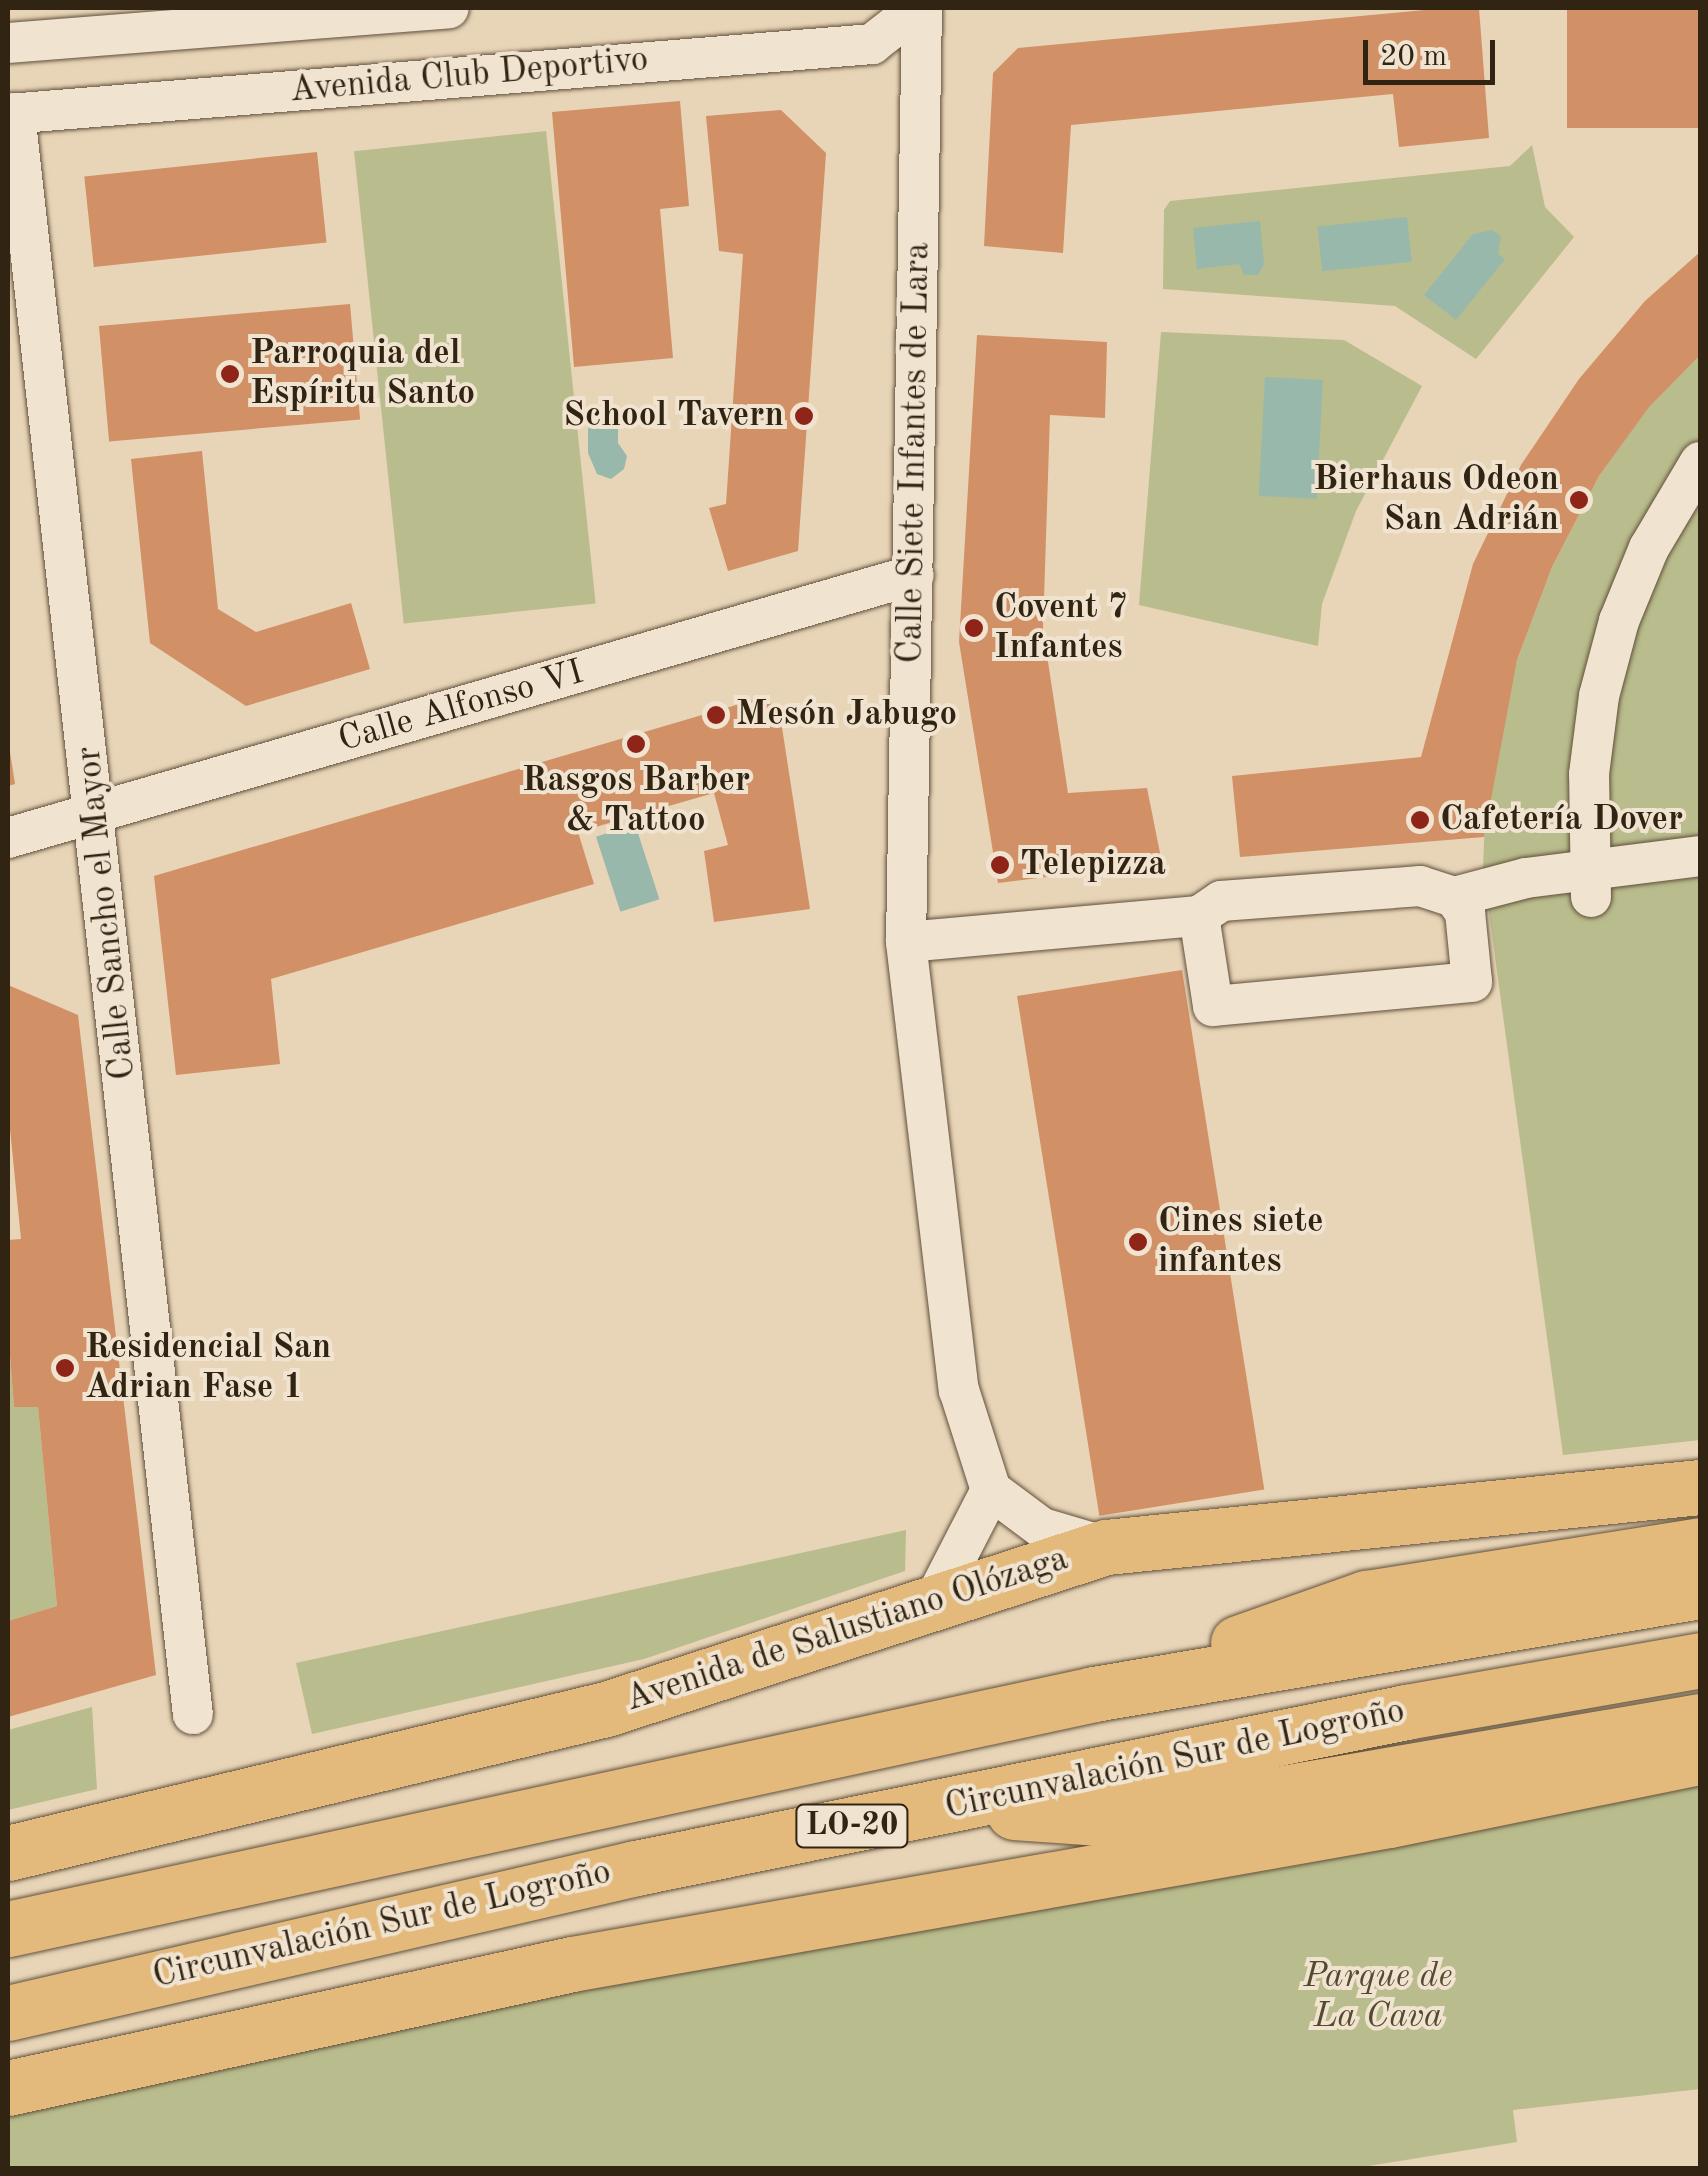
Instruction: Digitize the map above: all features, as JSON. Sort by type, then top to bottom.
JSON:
[{"type":"main road","name":"Avenida de Salustiano Olózaga","points":[[8,1853],[606,1709],[776,1657],[936,1597],[1106,1546],[1700,1487]]},
{"type":"main road","points":[[1094,1694],[1366,1598],[1700,1545]]},
{"type":"main road","name":"Circunvalación Sur de Logroño","points":[[8,1929],[1094,1694],[1700,1591]]},
{"type":"main road","name":"Circunvalación Sur de Logroño","points":[[8,2013],[636,1868],[1406,1712],[1700,1660]]},
{"type":"main road","points":[[946,1807],[1126,1820],[1700,1721]]},
{"type":"main road","points":[[8,2088],[572,1964],[1389,1820],[1700,1757]]},
{"type":"street","name":"Avenida Club Deportivo","points":[[8,42],[449,8]]},
{"type":"street","name":"Avenida Club Deportivo","points":[[11,113],[872,44],[920,8]]},
{"type":"street","name":"Calle Siete Infantes de Lara","points":[[920,8],[906,942],[959,1390],[991,1490]]},
{"type":"street","name":"Calle Sancho el Mayor","points":[[11,113],[97,812],[193,1714]]},
{"type":"street","points":[[1589,883],[1592,754],[1619,621],[1649,548],[1700,462]]},
{"type":"street","name":"Calle Alfonso VI","points":[[8,838],[914,574]]},
{"type":"street","points":[[906,942],[1199,916],[1221,901],[1420,886],[1454,897],[1589,883],[1700,856]]},
{"type":"street","points":[[1199,916],[1213,1006],[1472,982],[1472,942],[1454,897]]},
{"type":"street","points":[[936,1597],[991,1490],[1042,1528],[1106,1546]]},
{"type":"green space","points":[[546,131],[596,603],[404,624],[354,151]]},
{"type":"green space","points":[[1532,145],[1545,207],[1574,237],[1476,359],[1395,306],[1163,289],[1164,210],[1170,201],[1510,166]]},
{"type":"green space","points":[[1161,332],[1344,340],[1422,386],[1356,511],[1322,604],[1318,646],[1139,605]]},
{"type":"green space","points":[[1700,354],[1700,1440],[1563,1455],[1483,869],[1485,816],[1517,660],[1552,567],[1599,476],[1656,396]]},
{"type":"green space","points":[[8,1330],[14,1406],[38,1407],[57,1606],[8,1621]]},
{"type":"green space","points":[[906,1530],[905,1571],[644,1659],[312,1734],[296,1663]]},
{"type":"green space","points":[[92,1707],[97,1789],[8,1810],[8,1730]]},
{"type":"green space","name":"Parque de La Cava","points":[[1700,1770],[1700,2089],[1513,2110],[1517,2142],[1356,2168],[8,2168],[8,2113],[265,2047]]},
{"type":"shaded area","points":[[1407,217],[1412,262],[1322,271],[1317,226]]},
{"type":"shaded area","points":[[1260,221],[1264,264],[1258,275],[1244,275],[1239,264],[1197,269],[1193,228]]},
{"type":"shaded area","points":[[1492,230],[1501,236],[1498,254],[1505,259],[1456,320],[1424,295],[1473,234]]},
{"type":"shaded area","points":[[1265,377],[1323,380],[1317,499],[1259,496]]},
{"type":"shaded area","points":[[597,408],[618,408],[618,443],[627,456],[624,469],[611,479],[597,474],[588,453],[588,425]]},
{"type":"shaded area","points":[[635,824],[659,899],[620,912],[596,837]]},
{"type":"building","points":[[1479,8],[1489,138],[1399,147],[1393,94],[1071,125],[1063,253],[984,246],[993,73],[1018,48]]},
{"type":"building","points":[[1567,8],[1700,8],[1700,128],[1567,128]]},
{"type":"building","points":[[680,101],[689,206],[660,209],[673,358],[574,367],[552,112]]},
{"type":"building","points":[[781,110],[826,153],[798,551],[728,571],[709,508],[726,504],[743,254],[719,251],[706,116]]},
{"type":"building","points":[[317,152],[327,243],[94,267],[84,176]]},
{"type":"building","points":[[1700,252],[1700,355],[1649,407],[1599,476],[1552,567],[1517,660],[1484,837],[1240,857],[1232,776],[1421,757],[1473,564],[1521,465],[1579,379],[1645,301]]},
{"type":"building","name":"Parroquia del Espíritu Santo","points":[[350,304],[360,420],[109,442],[99,326]]},
{"type":"building","points":[[977,335],[1107,342],[1105,418],[1050,415],[1043,629],[1068,793],[1147,788],[1162,863],[998,883],[959,642]]},
{"type":"building","points":[[202,451],[218,609],[256,632],[351,603],[370,669],[246,706],[150,643],[131,459]]},
{"type":"building","points":[[760,698],[779,708],[810,909],[714,922],[704,851],[728,845],[714,793],[578,832],[594,884],[271,979],[280,1064],[176,1075],[154,876]]},
{"type":"building","points":[[8,739],[15,784],[8,786]]},
{"type":"building","name":"Cines siete infantes","points":[[1182,970],[1264,1490],[1099,1516],[1017,996]]},
{"type":"building","name":"Residencial San Adrian Fase 1","points":[[8,985],[78,1015],[156,1675],[8,1717],[8,1621],[57,1606],[38,1407],[14,1407],[8,1330],[8,1240],[21,1239],[8,1109]]},
{"type":"place","name":"Parroquia del Espíritu Santo","points":[[230,374]]},
{"type":"place","name":"School Tavern","points":[[804,416]]},
{"type":"place","name":"Bierhaus Odeon San Adrián","points":[[1579,500]]},
{"type":"place","name":"Covent 7 Infantes","points":[[974,628]]},
{"type":"place","name":"Mesón Jabugo","points":[[716,715]]},
{"type":"place","name":"Rasgos Barber & Tattoo","points":[[636,744]]},
{"type":"place","name":"Cafetería Dover","points":[[1420,820]]},
{"type":"place","name":"Telepizza","points":[[1000,865]]},
{"type":"place","name":"Cines siete infantes","points":[[1138,1242]]},
{"type":"place","name":"Residencial San Adrian Fase 1","points":[[65,1368]]}]
